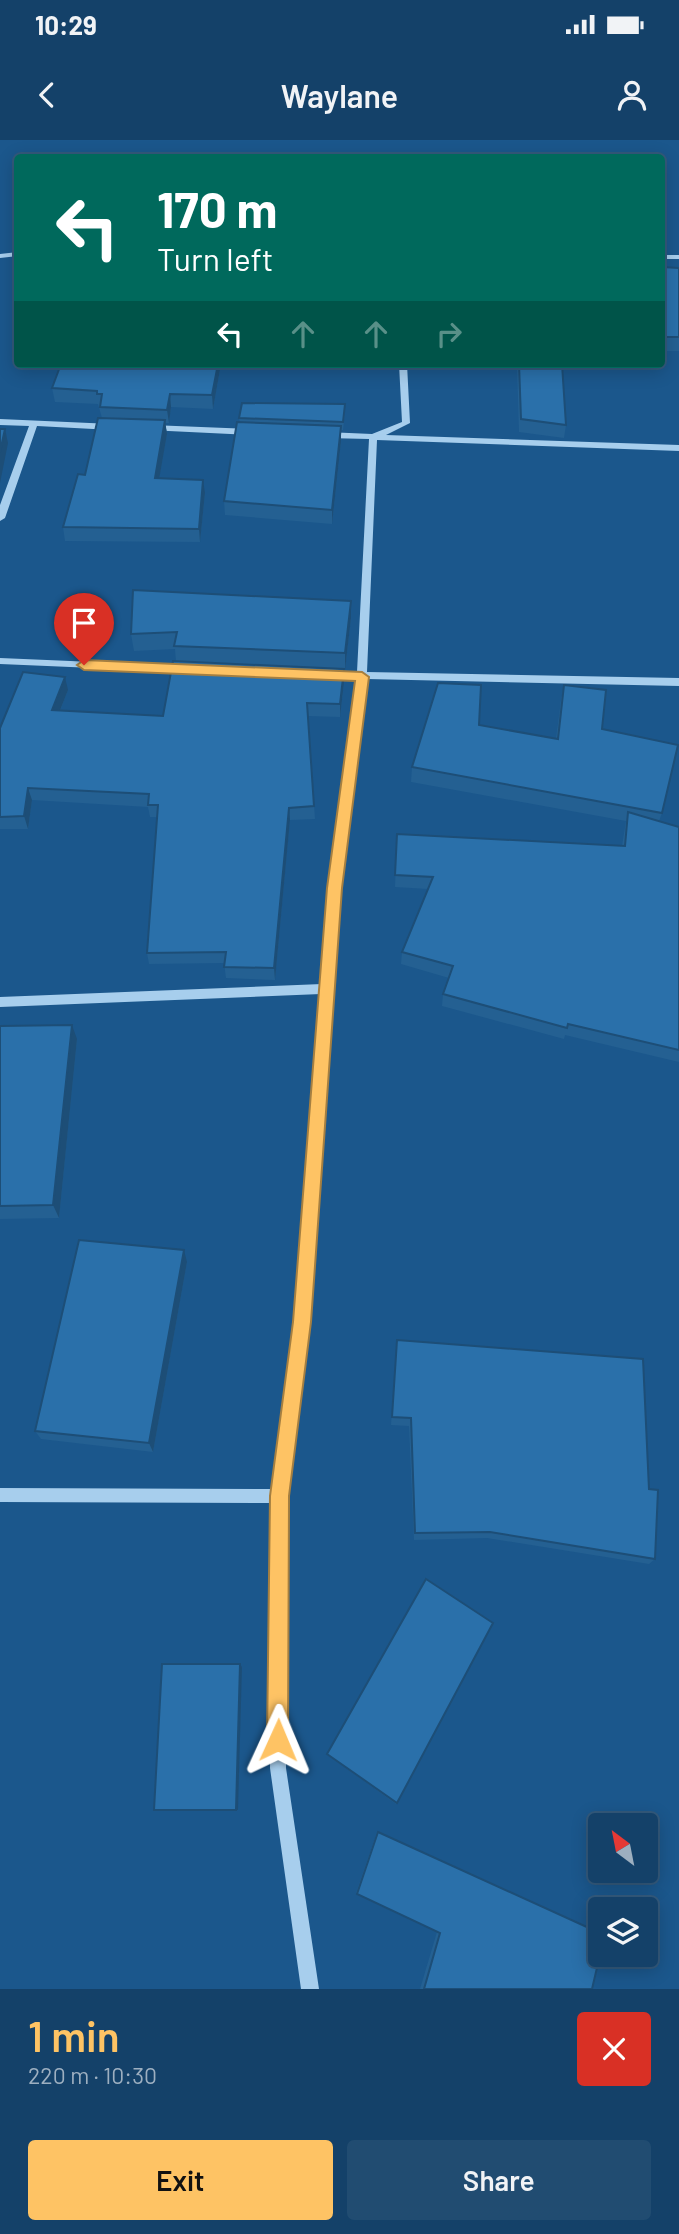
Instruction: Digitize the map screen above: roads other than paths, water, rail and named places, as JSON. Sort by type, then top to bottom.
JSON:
[{"type":"street","points":[[373,437],[406,423],[403,368]]},
{"type":"street","points":[[0,422],[129,427]]},
{"type":"street","points":[[0,518],[34,423]]},
{"type":"street","points":[[142,428],[264,433]]},
{"type":"street","points":[[319,435],[679,448]]},
{"type":"street","points":[[310,1989],[278,1768],[279,1496],[302,1322],[335,888],[362,677],[373,437]]},
{"type":"street","points":[[0,661],[195,670]]},
{"type":"street","points":[[321,675],[679,682]]},
{"type":"street","points":[[0,1002],[328,989]]},
{"type":"street","points":[[0,1495],[279,1496]]}]
